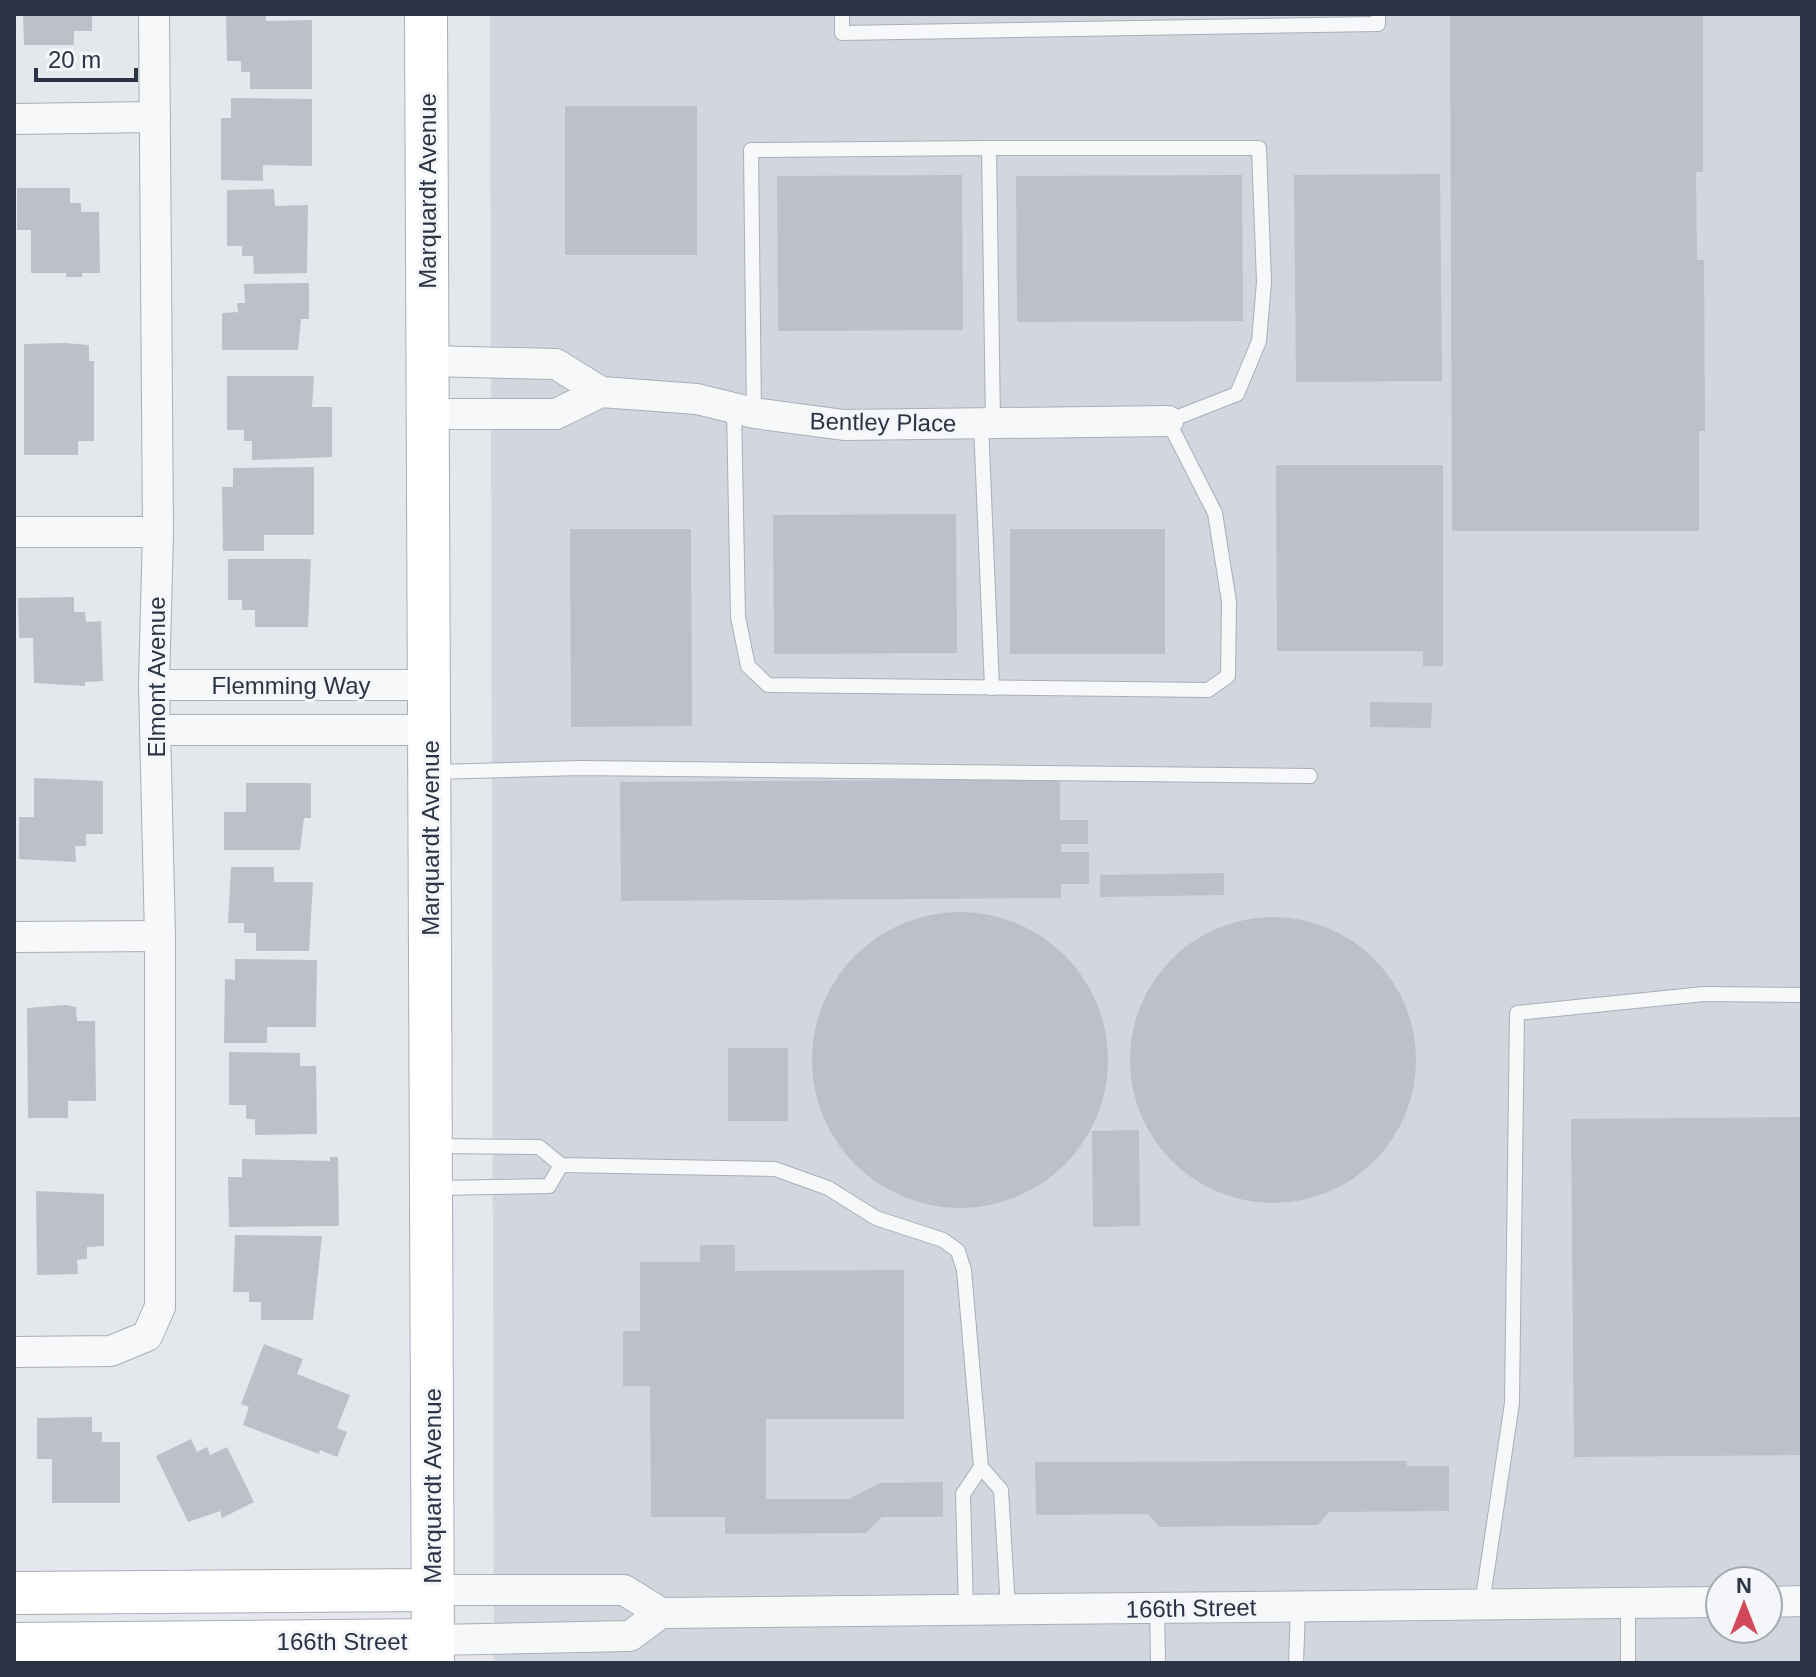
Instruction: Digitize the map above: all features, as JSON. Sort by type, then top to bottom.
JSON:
[{"type":"main road","name":"Marquardt Avenue","points":[[426,14],[433,1652]]},
{"type":"main road","name":"166th Street","points":[[14,1593],[433,1590]]},
{"type":"main road","name":"166th Street","points":[[14,1644],[433,1652]]},
{"type":"street","name":"Elmont Avenue","points":[[14,1352],[111,1351],[147,1336],[160,1307],[160,936],[154,685],[158,532],[154,14]]},
{"type":"street","points":[[14,119],[155,117]]},
{"type":"street","name":"Bentley Place","points":[[428,361],[556,364],[601,392],[697,399],[744,410],[844,425],[1168,421]]},
{"type":"street","points":[[428,414],[556,414],[601,392]]},
{"type":"street","points":[[14,532],[158,532]]},
{"type":"street","name":"Flemming Way","points":[[154,685],[429,685]]},
{"type":"street","name":"Flemming Way","points":[[155,730],[429,730]]},
{"type":"street","points":[[14,937],[160,936]]},
{"type":"street","name":"166th Street","points":[[433,1590],[624,1590],[661,1613],[1704,1602]]},
{"type":"street","name":"166th Street","points":[[433,1652],[630,1636],[661,1613]]},
{"type":"lane","points":[[842,14],[842,33],[1378,24],[1378,14]]},
{"type":"lane","points":[[989,148],[987,424],[992,688]]},
{"type":"lane","points":[[1259,148],[1264,282],[1259,341],[1237,394],[1168,421],[1215,513],[1229,602],[1228,676],[1208,690],[768,685],[748,666],[738,617],[744,410],[751,150],[1259,148]]},
{"type":"lane","points":[[429,772],[579,768],[1310,776]]},
{"type":"lane","points":[[1482,1604],[1512,1403],[1517,1013],[1704,994],[1802,995]]},
{"type":"lane","points":[[431,1146],[539,1147],[561,1165],[775,1169],[828,1188],[876,1218],[943,1240],[958,1251],[964,1270],[981,1467],[1001,1490],[1008,1609]]},
{"type":"lane","points":[[431,1188],[549,1186],[561,1165]]},
{"type":"lane","points":[[966,1610],[963,1494],[981,1467]]},
{"type":"lane","points":[[1628,1603],[1628,1663]]},
{"type":"lane","points":[[1296,1663],[1298,1607]]},
{"type":"lane","points":[[1157,1608],[1158,1663]]},
{"type":"shaded area","points":[[490,14],[1802,14],[1802,1663],[494,1663]]},
{"type":"building","points":[[23,14],[92,14],[92,31],[74,31],[74,45],[24,45]]},
{"type":"building","points":[[226,14],[266,14],[266,21],[312,20],[312,89],[250,89],[250,72],[241,72],[241,61],[227,61]]},
{"type":"building","points":[[1450,14],[1703,14],[1703,172],[1696,172],[1697,260],[1704,260],[1705,431],[1699,431],[1699,531],[1452,531]]},
{"type":"building","points":[[231,98],[312,99],[312,166],[263,165],[263,181],[221,180],[221,118],[231,118]]},
{"type":"building","points":[[565,106],[697,106],[697,255],[565,255]]},
{"type":"building","points":[[1440,174],[1442,381],[1296,382],[1294,175]]},
{"type":"building","points":[[962,175],[963,330],[778,331],[777,176]]},
{"type":"building","points":[[1242,175],[1243,321],[1017,322],[1016,176]]},
{"type":"building","points":[[17,188],[70,188],[70,203],[81,203],[81,212],[99,212],[100,273],[66,277],[66,273],[31,273],[31,230],[17,230]]},
{"type":"building","points":[[274,189],[275,206],[308,205],[307,273],[254,274],[253,256],[242,256],[242,246],[227,246],[227,190]]},
{"type":"building","points":[[309,283],[309,319],[301,319],[298,350],[222,350],[222,313],[238,312],[237,303],[245,303],[244,284]]},
{"type":"building","points":[[24,344],[89,345],[89,361],[94,361],[94,441],[78,441],[78,455],[24,455]]},
{"type":"building","points":[[227,376],[314,376],[312,407],[332,407],[332,457],[252,460],[252,441],[244,441],[244,430],[227,430]]},
{"type":"building","points":[[1276,465],[1443,465],[1443,666],[1423,666],[1423,651],[1277,651]]},
{"type":"building","points":[[314,467],[314,535],[264,535],[264,551],[223,551],[222,487],[233,487],[233,468]]},
{"type":"building","points":[[956,514],[957,653],[774,654],[773,515]]},
{"type":"building","points":[[570,529],[691,529],[692,726],[571,727]]},
{"type":"building","points":[[1010,529],[1165,529],[1165,654],[1010,654]]},
{"type":"building","points":[[228,559],[311,559],[308,627],[255,627],[255,610],[242,610],[242,600],[228,600]]},
{"type":"building","points":[[74,597],[74,612],[85,612],[86,622],[101,621],[103,681],[85,682],[85,686],[34,683],[33,638],[19,638],[18,598]]},
{"type":"building","points":[[1370,702],[1432,703],[1431,728],[1370,727]]},
{"type":"building","points":[[34,778],[103,781],[103,834],[86,834],[86,846],[75,846],[76,862],[19,859],[19,817],[34,817]]},
{"type":"building","points":[[1060,779],[1060,820],[1088,820],[1088,844],[1061,844],[1061,852],[1089,852],[1089,884],[1061,884],[1061,898],[621,901],[620,782]]},
{"type":"building","points":[[246,783],[311,783],[311,818],[304,818],[300,850],[224,850],[224,812],[246,812]]},
{"type":"building","points":[[231,867],[274,867],[274,882],[313,882],[309,951],[256,951],[256,933],[244,933],[244,923],[228,923]]},
{"type":"building","points":[[1224,873],[1224,895],[1100,897],[1100,875]]},
{"type":"building","points":[[945,912],[975,912],[1003,918],[1030,929],[1054,945],[1075,966],[1091,990],[1102,1017],[1108,1060],[1102,1103],[1091,1130],[1075,1154],[1054,1175],[1030,1191],[1003,1202],[975,1208],[945,1208],[917,1202],[890,1191],[866,1175],[845,1154],[829,1130],[818,1103],[812,1075],[812,1045],[818,1017],[829,990],[845,966],[866,945],[890,929],[917,918]]},
{"type":"building","points":[[1273,917],[1301,920],[1328,928],[1352,941],[1374,959],[1392,981],[1405,1005],[1413,1032],[1416,1060],[1413,1088],[1405,1115],[1392,1139],[1374,1161],[1352,1179],[1328,1192],[1301,1200],[1273,1203],[1245,1200],[1218,1192],[1194,1179],[1172,1161],[1154,1139],[1141,1115],[1133,1088],[1130,1060],[1133,1032],[1141,1005],[1154,981],[1172,959],[1194,941],[1218,928],[1245,920]]},
{"type":"building","points":[[235,959],[317,960],[316,1027],[267,1027],[267,1043],[224,1043],[225,979],[235,980]]},
{"type":"building","points":[[76,1007],[77,1021],[95,1021],[96,1101],[68,1101],[68,1118],[28,1118],[27,1008]]},
{"type":"building","points":[[728,1048],[788,1048],[788,1121],[728,1121]]},
{"type":"building","points":[[229,1052],[300,1053],[300,1066],[316,1066],[317,1134],[255,1135],[255,1119],[246,1119],[246,1105],[229,1105]]},
{"type":"building","points":[[1802,1117],[1802,1455],[1574,1457],[1571,1119]]},
{"type":"building","points":[[1139,1130],[1140,1226],[1093,1227],[1092,1131]]},
{"type":"building","points":[[330,1157],[338,1157],[339,1226],[229,1227],[228,1177],[242,1177],[242,1159],[330,1161]]},
{"type":"building","points":[[36,1191],[104,1194],[104,1246],[87,1247],[87,1259],[77,1260],[78,1274],[37,1275]]},
{"type":"building","points":[[235,1235],[322,1236],[313,1320],[261,1320],[261,1302],[249,1302],[249,1292],[233,1292]]},
{"type":"building","points":[[700,1245],[735,1245],[735,1271],[904,1270],[904,1419],[766,1419],[766,1499],[849,1499],[880,1483],[943,1482],[943,1517],[882,1517],[866,1533],[725,1534],[725,1517],[651,1517],[650,1386],[623,1386],[623,1331],[640,1331],[640,1262],[700,1262]]},
{"type":"building","points":[[264,1344],[303,1359],[297,1374],[350,1395],[337,1428],[347,1432],[337,1457],[320,1450],[319,1454],[243,1425],[249,1407],[241,1404]]},
{"type":"building","points":[[92,1417],[92,1432],[102,1432],[102,1442],[120,1442],[120,1503],[52,1503],[52,1459],[37,1459],[37,1418]]},
{"type":"building","points":[[191,1439],[197,1452],[207,1447],[210,1455],[227,1447],[254,1502],[222,1518],[220,1511],[188,1522],[156,1456]]},
{"type":"building","points":[[1407,1461],[1407,1466],[1449,1466],[1449,1511],[1329,1512],[1318,1525],[1160,1527],[1148,1514],[1036,1515],[1035,1462]]}]
